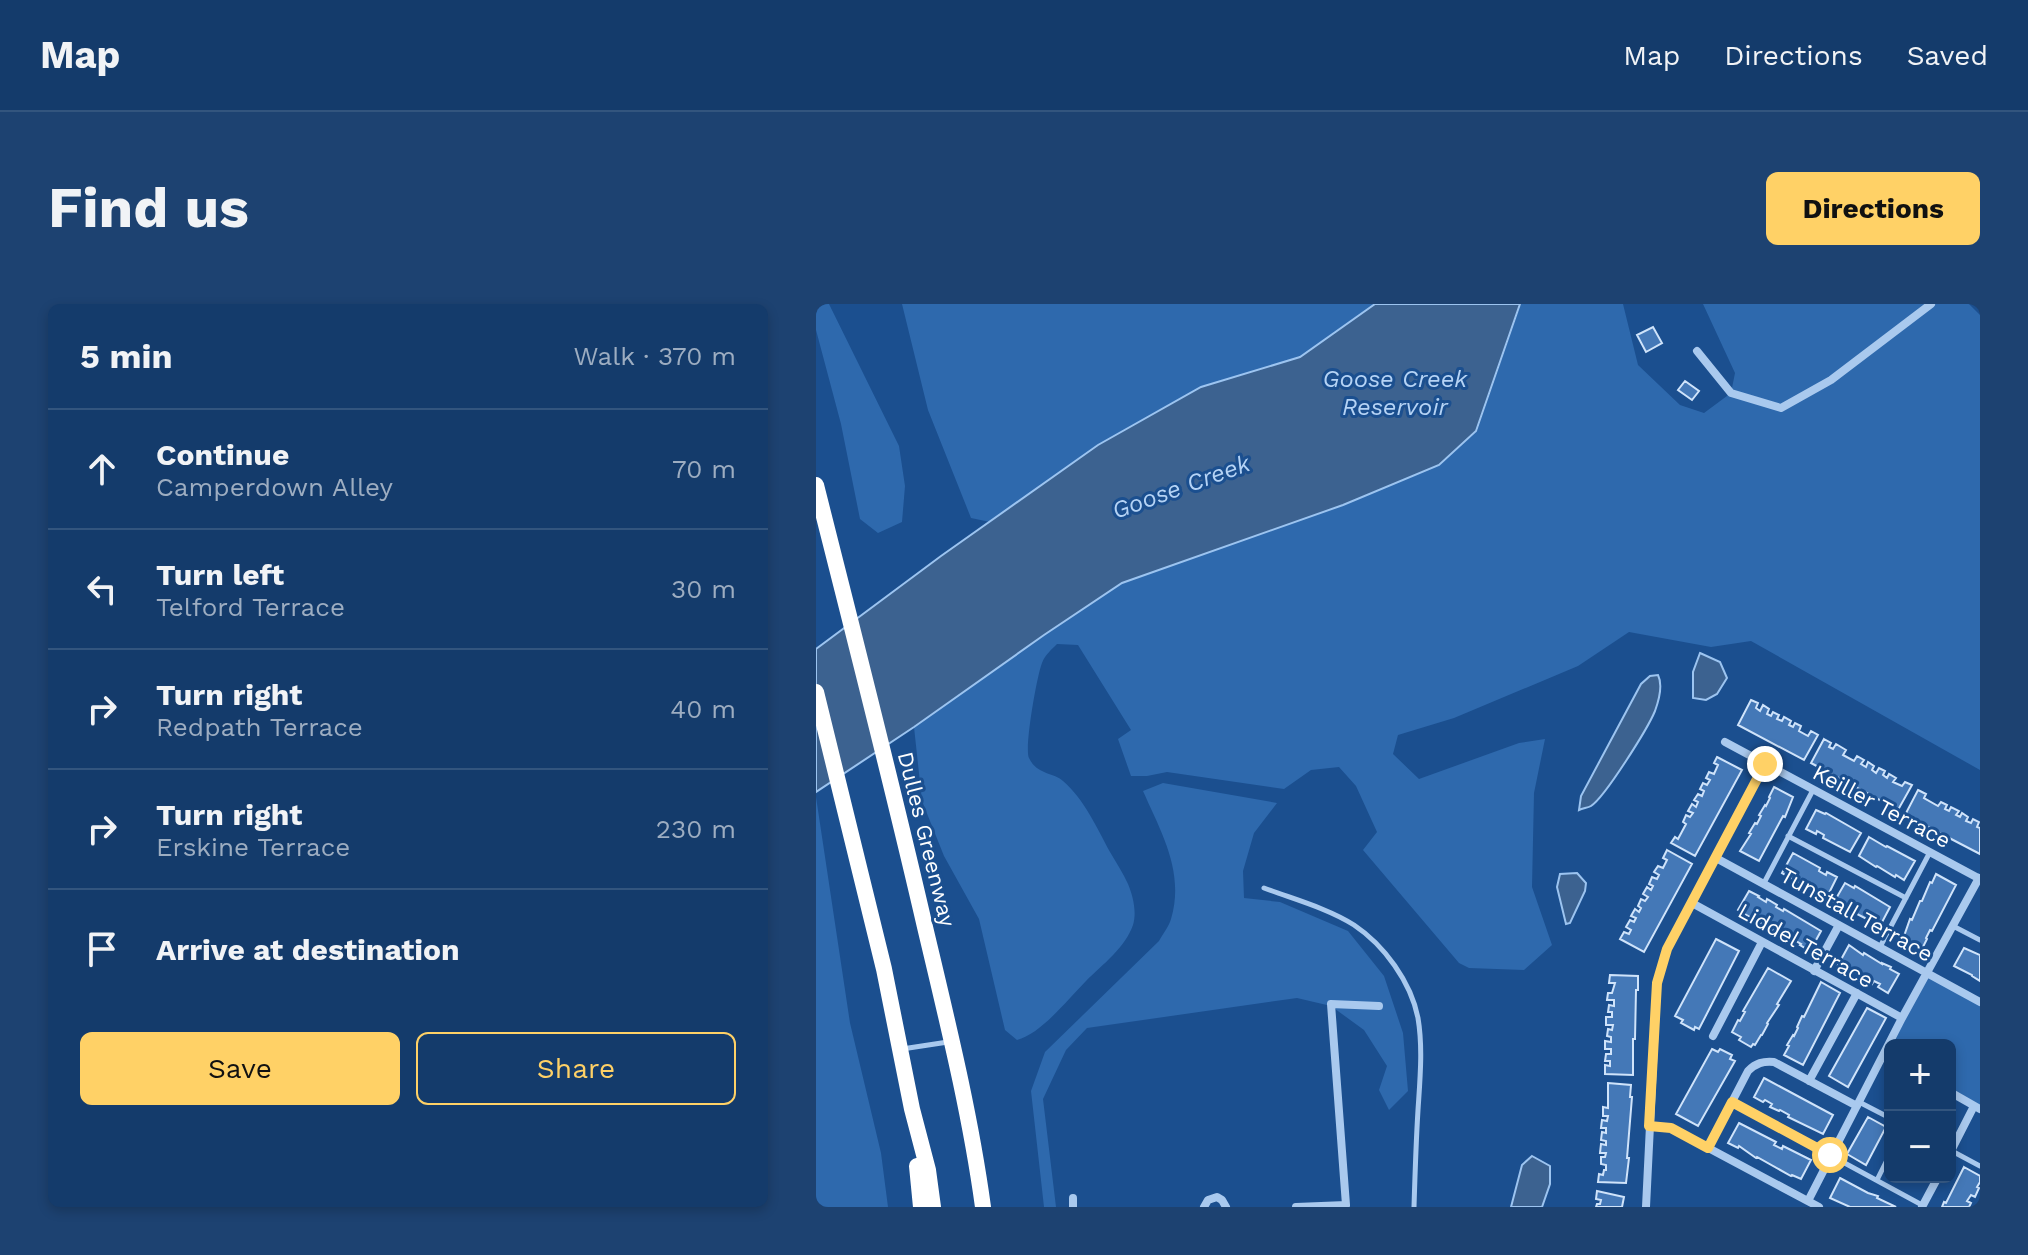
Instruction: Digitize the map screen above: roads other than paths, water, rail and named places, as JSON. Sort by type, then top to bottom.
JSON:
[{"type":"highway","name":"Dulles Greenway","points":[[816,485],[952,1041],[983,1207]]},
{"type":"highway","points":[[816,692],[901,1049],[928,1170],[933,1207]]},
{"type":"highway","points":[[912,1109],[921,1207]]},
{"type":"street","points":[[1697,351],[1731,393],[1781,408],[1831,380],[1931,304]]},
{"type":"street","name":"Keiller Terrace","points":[[1725,742],[1979,878]]},
{"type":"street","points":[[1646,1207],[1657,983],[1667,949],[1765,764]]},
{"type":"street","name":"Tunstall Terrace","points":[[1716,858],[1980,1002]]},
{"type":"street","points":[[1894,1039],[1926,972],[1979,878]]},
{"type":"street","name":"Liddel Terrace","points":[[1692,903],[1902,1018]]},
{"type":"street","points":[[1814,971],[1839,925]]},
{"type":"street","points":[[1713,1036],[1762,942]]},
{"type":"street","points":[[1809,1081],[1857,993]]},
{"type":"street","points":[[1296,1207],[1346,1205],[1331,1004],[1379,1006]]},
{"type":"street","points":[[1708,1148],[1748,1071],[1764,1061],[1774,1062],[1858,1104]]},
{"type":"street","points":[[1808,1201],[1830,1155],[1884,1062]]},
{"type":"street","points":[[1956,1095],[1977,1107],[1956,1141]]},
{"type":"street","points":[[1649,1126],[1671,1128],[1819,1207]]},
{"type":"street","points":[[1923,1206],[1935,1183]]},
{"type":"street","points":[[1196,1207],[1217,1197],[1227,1206]]},
{"type":"lane","points":[[1764,883],[1813,790]]},
{"type":"lane","points":[[1788,836],[1906,898]]},
{"type":"lane","points":[[1880,948],[1930,852]]},
{"type":"lane","points":[[1264,888],[1353,925],[1380,947],[1399,972],[1410,994],[1418,1017],[1421,1054],[1414,1207]]},
{"type":"lane","points":[[1952,925],[1980,940]]},
{"type":"lane","points":[[901,1049],[952,1041]]},
{"type":"lane","points":[[1732,1102],[1923,1206]]},
{"type":"lane","points":[[1858,1104],[1884,1115]]},
{"type":"lane","points":[[1956,1154],[1980,1166]]},
{"type":"lane","points":[[1877,1180],[1884,1166]]},
{"type":"water","name":"Goose Creek Reservoir","points":[[1375,304],[1520,304],[1476,431],[1439,465],[1343,505],[1122,583],[816,792],[816,649],[1098,445],[1201,387],[1300,357]]},
{"type":"water","points":[[1700,653],[1720,662],[1727,678],[1717,694],[1706,700],[1693,698],[1693,672]]},
{"type":"water","points":[[1658,675],[1659,697],[1644,732],[1597,800],[1590,807],[1579,810],[1581,796],[1641,684],[1650,676]]},
{"type":"water","points":[[1577,873],[1586,883],[1585,891],[1570,923],[1566,924],[1557,887],[1560,874]]},
{"type":"water","points":[[1532,1156],[1550,1166],[1550,1184],[1542,1207],[1511,1207],[1522,1165]]},
{"type":"water label","name":"Goose Creek","points":[[1181,487]]}]
